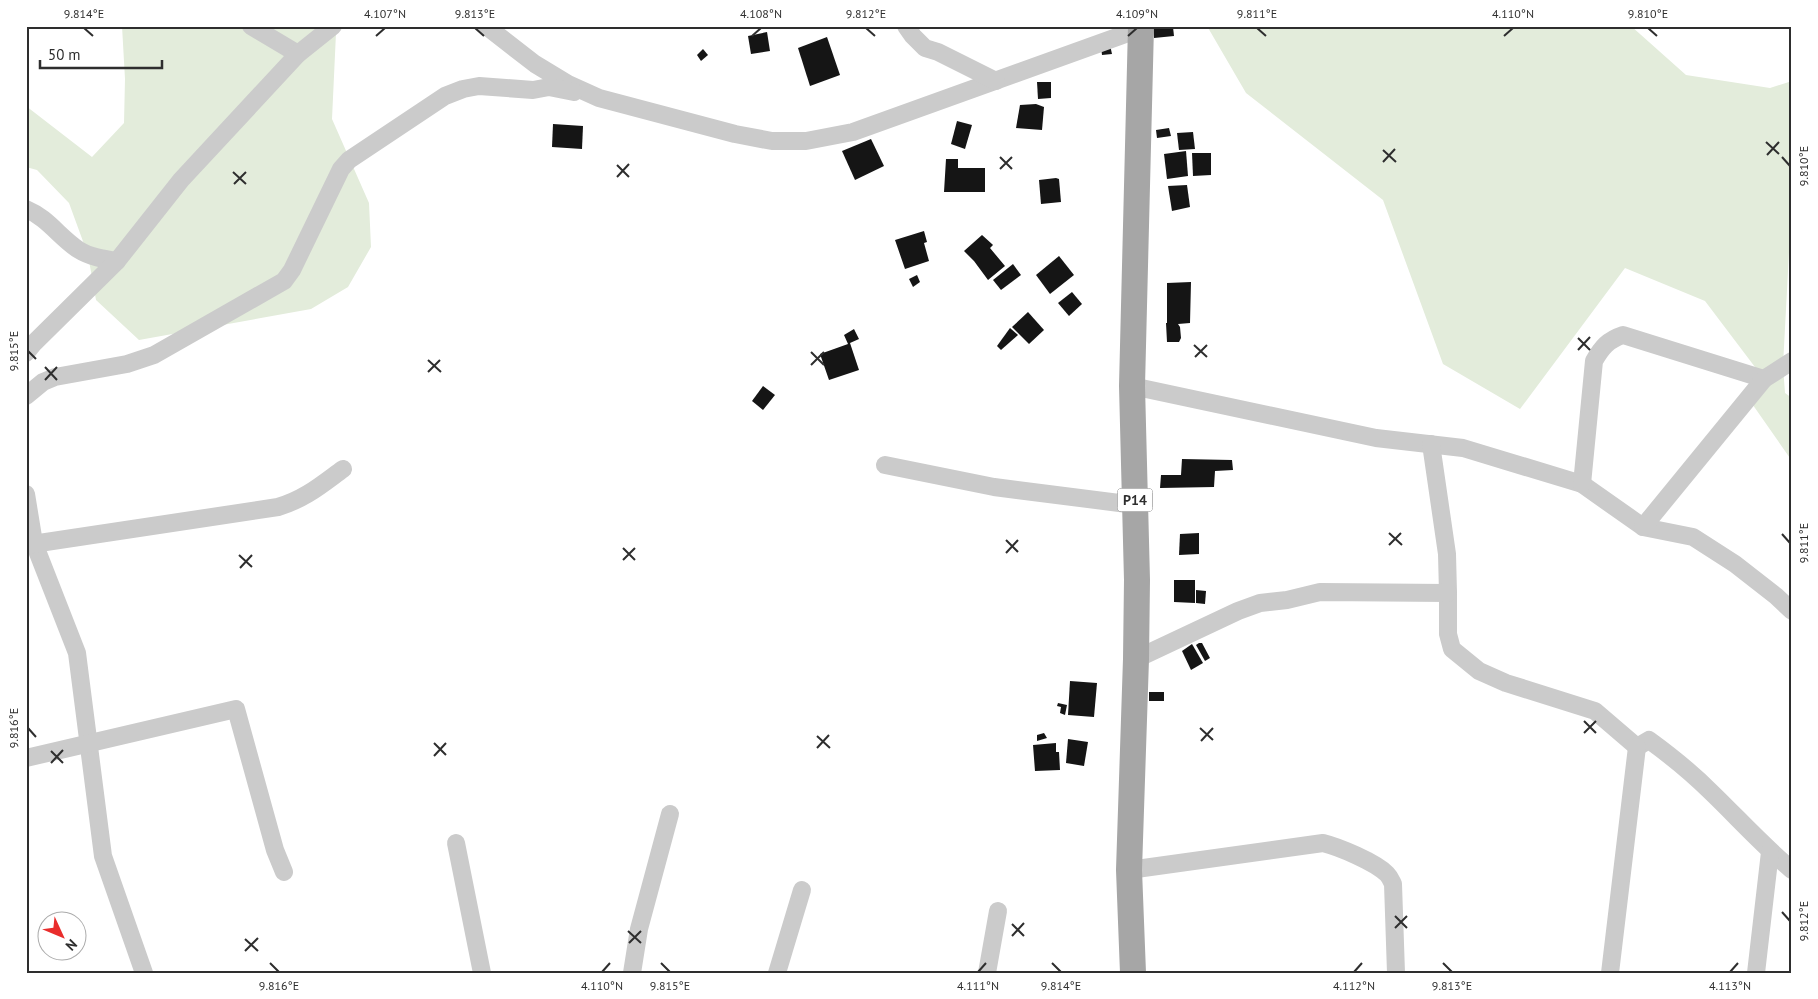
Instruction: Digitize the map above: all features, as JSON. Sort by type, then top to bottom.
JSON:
[{"type":"main road","name":"P14","points":[[1133,973],[1129,870],[1136,659],[1132,386],[1142,27]]},
{"type":"street","points":[[251,26],[298,54]]},
{"type":"street","points":[[26,353],[117,261],[182,180],[298,54],[333,26]]},
{"type":"street","points":[[486,26],[535,64],[568,84],[599,98]]},
{"type":"street","points":[[906,26],[925,48],[938,52],[996,81]]},
{"type":"street","points":[[26,396],[43,382],[55,377],[127,364],[154,355],[284,281],[292,270],[335,180],[345,164],[445,96],[463,89],[479,86],[533,90],[549,87],[599,98],[736,134],[772,141],[806,141],[853,132],[1142,27]]},
{"type":"street","points":[[26,209],[43,218],[80,251],[88,255],[117,261]]},
{"type":"street","points":[[1582,484],[1594,361],[1601,347],[1612,339],[1623,335],[1764,379]]},
{"type":"street","points":[[1642,527],[1764,379],[1792,361]]},
{"type":"street","points":[[1132,386],[1376,438],[1463,448],[1582,484],[1642,527],[1693,537],[1734,564],[1776,596],[1792,611]]},
{"type":"street","points":[[1431,444],[1447,554],[1449,644],[1458,656],[1479,671],[1506,683],[1595,711],[1636,747]]},
{"type":"street","points":[[885,464],[994,487],[1135,505]]},
{"type":"street","points":[[30,544],[295,502],[309,495],[343,469]]},
{"type":"street","points":[[26,494],[30,544],[77,653],[103,856],[144,973]]},
{"type":"street","points":[[1136,659],[1238,611],[1260,604],[1320,592],[1448,593]]},
{"type":"street","points":[[26,758],[236,709],[275,850],[284,872]]},
{"type":"street","points":[[1636,747],[1649,740],[1673,758],[1710,791],[1770,852],[1792,870]]},
{"type":"street","points":[[1610,973],[1636,747]]},
{"type":"street","points":[[632,973],[639,929],[670,814]]},
{"type":"street","points":[[456,843],[482,973]]},
{"type":"street","points":[[1129,870],[1323,843],[1337,847],[1382,869],[1389,876],[1393,884],[1396,973]]},
{"type":"street","points":[[1756,973],[1770,852]]},
{"type":"street","points":[[777,973],[802,890]]},
{"type":"street","points":[[987,973],[998,910]]},
{"type":"green space","points":[[122,26],[331,26],[336,33],[332,119],[369,203],[371,247],[348,287],[311,309],[139,340],[96,300],[88,255],[69,203],[37,170],[26,167],[26,106],[92,157],[124,123],[125,79]]},
{"type":"green space","points":[[1207,26],[1631,26],[1686,75],[1770,88],[1792,81],[1792,249],[1789,252],[1783,366],[1785,393],[1792,398],[1792,461],[1748,398],[1764,379],[1705,301],[1625,268],[1520,409],[1443,364],[1383,200],[1246,93]]},
{"type":"building","points":[[1153,26],[1173,27],[1174,36],[1154,38]]},
{"type":"building","points":[[767,32],[770,51],[751,54],[748,36]]},
{"type":"building","points":[[827,37],[840,75],[810,86],[798,48]]},
{"type":"building","points":[[1110,45],[1112,54],[1102,55],[1101,47]]},
{"type":"building","points":[[703,49],[708,55],[701,61],[697,55]]},
{"type":"building","points":[[1037,82],[1051,82],[1051,98],[1038,99]]},
{"type":"building","points":[[1036,104],[1044,107],[1042,130],[1016,128],[1020,105]]},
{"type":"building","points":[[957,121],[972,125],[965,149],[951,144]]},
{"type":"building","points":[[553,124],[583,126],[582,149],[552,147]]},
{"type":"building","points":[[1169,128],[1171,136],[1157,138],[1156,130]]},
{"type":"building","points":[[1193,132],[1195,149],[1179,150],[1177,133]]},
{"type":"building","points":[[871,139],[884,166],[855,180],[842,151]]},
{"type":"building","points":[[1186,151],[1188,176],[1167,179],[1164,154]]},
{"type":"building","points":[[1192,153],[1211,153],[1211,175],[1193,176]]},
{"type":"building","points":[[946,159],[958,159],[958,168],[985,168],[985,192],[944,192]]},
{"type":"building","points":[[1059,179],[1061,202],[1041,204],[1039,180]]},
{"type":"building","points":[[1187,185],[1190,207],[1172,211],[1168,186]]},
{"type":"building","points":[[924,231],[927,242],[924,243],[929,261],[905,269],[895,240]]},
{"type":"building","points":[[982,235],[993,245],[990,248],[1005,266],[988,280],[964,251]]},
{"type":"building","points":[[1059,256],[1074,275],[1050,294],[1036,275]]},
{"type":"building","points":[[1013,264],[1021,275],[1001,290],[993,280]]},
{"type":"building","points":[[917,275],[920,282],[913,287],[909,279]]},
{"type":"building","points":[[1191,282],[1190,323],[1178,324],[1181,338],[1179,342],[1167,342],[1167,283]]},
{"type":"building","points":[[1072,292],[1082,304],[1069,316],[1058,303]]},
{"type":"building","points":[[1028,312],[1044,330],[1029,344],[1012,327]]},
{"type":"building","points":[[1010,328],[1018,335],[1001,350],[997,346]]},
{"type":"building","points":[[854,329],[859,339],[850,343],[859,370],[829,380],[820,354],[848,344],[844,335]]},
{"type":"building","points":[[763,386],[775,395],[763,410],[752,401]]},
{"type":"building","points":[[1182,459],[1232,460],[1233,470],[1215,471],[1214,487],[1160,488],[1161,475],[1181,475]]},
{"type":"building","points":[[1199,533],[1199,554],[1179,555],[1180,534]]},
{"type":"building","points":[[1174,580],[1195,580],[1195,603],[1174,602]]},
{"type":"building","points":[[1196,590],[1206,591],[1205,604],[1196,603]]},
{"type":"building","points":[[1202,643],[1210,658],[1205,661],[1196,645]]},
{"type":"building","points":[[1192,644],[1203,663],[1191,670],[1182,651]]},
{"type":"building","points":[[1070,681],[1097,683],[1094,717],[1068,715]]},
{"type":"building","points":[[1149,692],[1164,692],[1164,701],[1149,701]]},
{"type":"building","points":[[1058,703],[1067,705],[1065,715],[1060,713],[1061,707],[1057,706]]},
{"type":"building","points":[[1044,733],[1047,738],[1037,741],[1037,735]]},
{"type":"building","points":[[1068,739],[1088,742],[1084,766],[1066,763]]},
{"type":"building","points":[[1056,743],[1056,752],[1059,752],[1060,770],[1035,771],[1033,745]]}]
